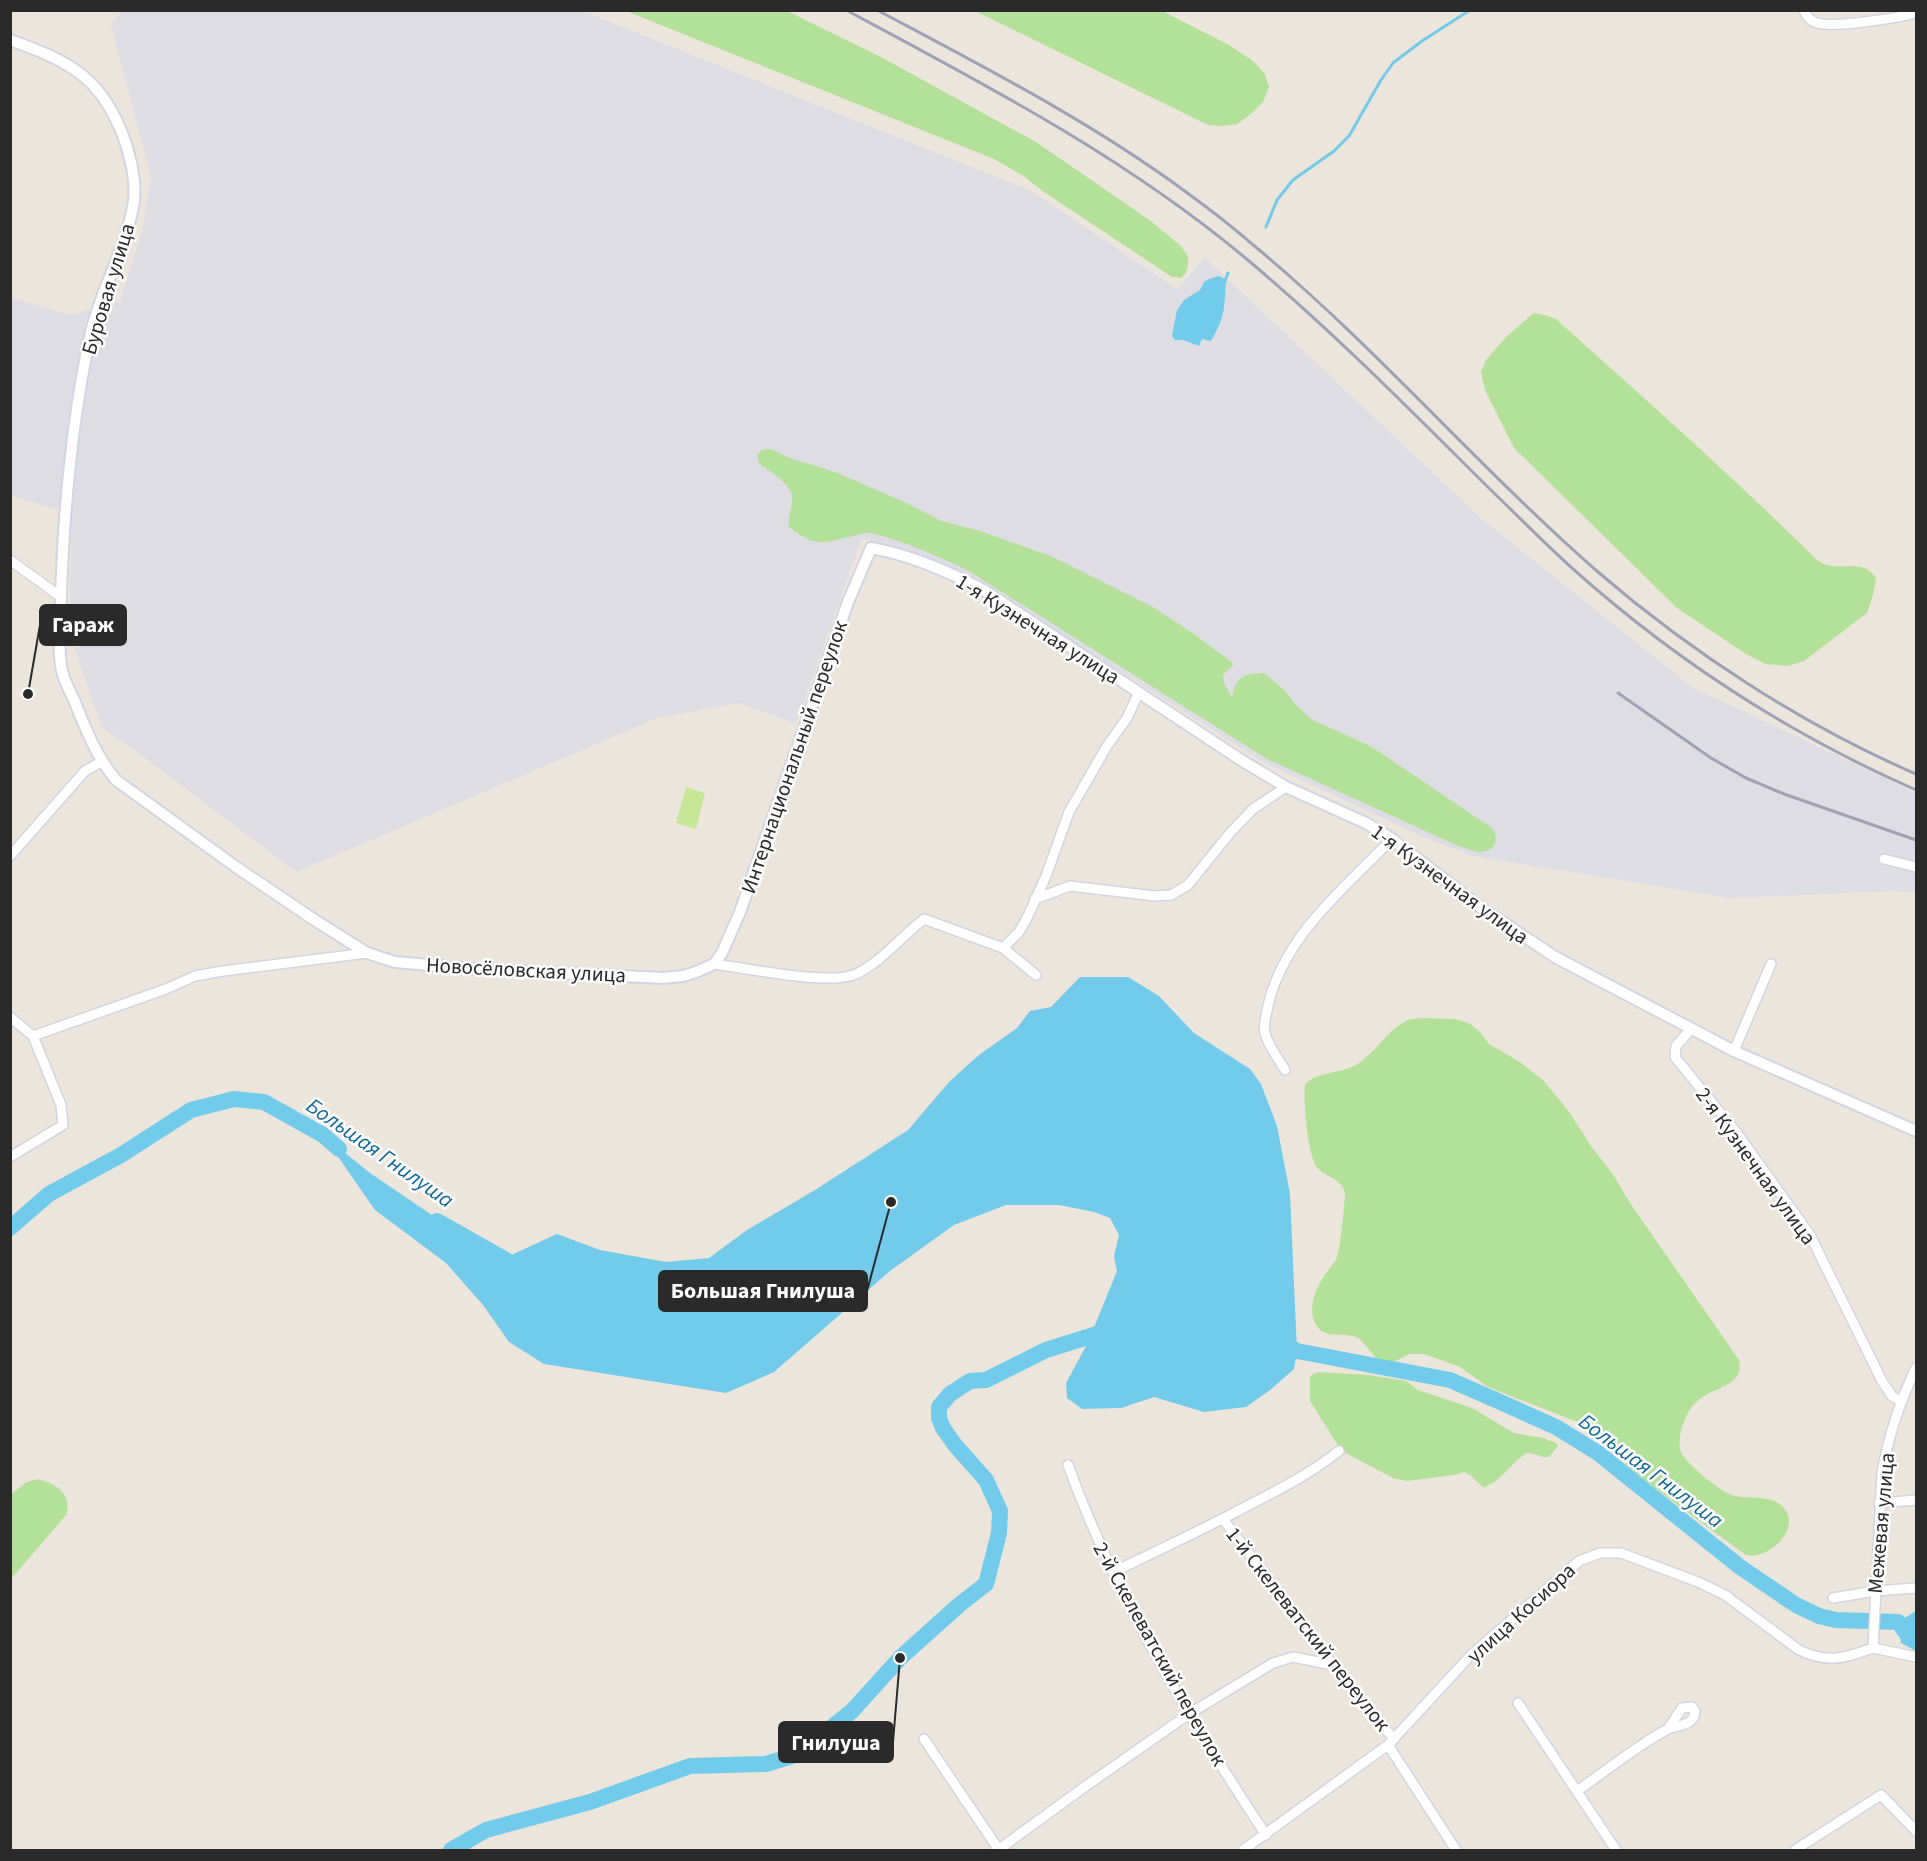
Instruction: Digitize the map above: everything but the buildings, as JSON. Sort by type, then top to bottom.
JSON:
[{"type":"street","points":[[1804,10],[1807,18],[1815,23],[1833,25],[1917,13]]},
{"type":"street","name":"Буровая улица","points":[[10,40],[48,53],[90,81],[108,103],[119,125],[133,176],[134,204],[127,230],[102,295],[94,325],[80,392],[71,453],[61,597],[62,671],[101,762],[116,780],[236,867],[367,953]]},
{"type":"street","name":"1-я Кузнечная улица","points":[[871,548],[902,555],[963,579],[1034,622],[1241,760],[1286,787],[1368,824],[1392,839],[1514,932],[1593,979],[1734,1051],[1917,1131]]},
{"type":"street","name":"Интернациональный переулок","points":[[714,964],[722,953],[740,912],[848,602],[871,548]]},
{"type":"street","points":[[10,560],[61,597]]},
{"type":"street","points":[[1003,948],[1019,932],[1035,899],[1069,812],[1107,746],[1128,718],[1139,692]]},
{"type":"street","points":[[10,856],[85,771],[101,762]]},
{"type":"street","points":[[1035,899],[1070,886],[1147,896],[1171,895],[1188,885],[1230,833],[1253,809],[1286,787]]},
{"type":"street","points":[[1285,1070],[1265,1032],[1265,1016],[1269,998],[1280,973],[1298,941],[1324,909],[1392,839]]},
{"type":"street","points":[[1884,859],[1917,867]]},
{"type":"street","name":"Новосёловская улица","points":[[33,1036],[166,989],[195,976],[367,953],[395,962],[475,969],[663,978],[696,972],[714,964],[821,979],[854,975],[875,963],[924,919],[1003,948],[1036,975]]},
{"type":"street","points":[[1734,1051],[1771,964]]},
{"type":"street","points":[[10,1017],[33,1036],[61,1105],[63,1125],[10,1156]]},
{"type":"street","name":"2-я Кузнечная улица","points":[[1691,1029],[1676,1046],[1676,1057],[1736,1132],[1810,1235],[1882,1381],[1892,1396],[1900,1401]]},
{"type":"street","name":"Межевая улица","points":[[1873,1648],[1882,1472],[1887,1444],[1900,1401],[1917,1368]]},
{"type":"street","points":[[1113,1572],[1223,1519],[1317,1469],[1338,1451]]},
{"type":"street","name":"2-й Скелеватский переулок","points":[[1068,1465],[1088,1520],[1113,1572],[1189,1714],[1266,1835]]},
{"type":"street","points":[[1879,1503],[1917,1500]]},
{"type":"street","name":"1-й Скелеватский переулок","points":[[1223,1519],[1391,1742],[1456,1851]]},
{"type":"street","name":"улица Косиора","points":[[1243,1851],[1391,1742],[1471,1655],[1579,1561],[1600,1553],[1621,1553],[1698,1581],[1725,1595],[1799,1650],[1813,1657],[1833,1660],[1873,1648]]},
{"type":"street","points":[[1833,1598],[1875,1591],[1917,1588]]},
{"type":"street","points":[[1873,1648],[1917,1657]]},
{"type":"street","points":[[924,1739],[999,1850],[1189,1714],[1284,1659],[1302,1658],[1333,1665]]},
{"type":"street","points":[[1518,1703],[1616,1851]]},
{"type":"street","points":[[1577,1791],[1668,1728]]},
{"type":"street","points":[[1796,1851],[1881,1795],[1917,1831]]},
{"type":"shaded area","points":[[121,11],[583,11],[1031,191],[1177,289],[1205,258],[1483,520],[1692,687],[1916,793],[1916,893],[1894,891],[1731,898],[1472,856],[1416,834],[1263,762],[962,571],[862,538],[796,724],[740,703],[660,717],[296,872],[102,728],[69,632],[72,514],[11,496],[10,297],[69,315],[120,302],[142,232],[151,177],[111,25]]},
{"type":"green space","points":[[626,11],[787,11],[879,56],[1036,142],[1148,219],[1180,245],[1188,256],[1186,273],[1181,278],[1172,277],[1022,175],[994,159]]},
{"type":"green space","points":[[975,11],[1162,11],[1229,45],[1253,61],[1265,74],[1269,87],[1263,102],[1237,124],[1208,125]]},
{"type":"green space","points":[[1534,313],[1556,319],[1720,467],[1815,558],[1831,566],[1855,566],[1869,571],[1876,578],[1867,613],[1804,661],[1788,666],[1765,664],[1677,608],[1514,448],[1485,390],[1481,372],[1486,360],[1507,336]]},
{"type":"green space","points":[[771,449],[787,457],[835,472],[911,505],[941,521],[980,531],[1051,556],[1153,607],[1234,664],[1223,675],[1224,683],[1232,698],[1241,678],[1250,674],[1264,673],[1283,689],[1312,720],[1381,753],[1492,828],[1496,836],[1495,844],[1489,850],[1480,852],[1459,846],[1267,759],[967,570],[944,559],[871,533],[862,533],[827,542],[813,541],[798,534],[789,527],[792,502],[788,487],[759,463],[757,455],[762,450]]},
{"type":"green space","points":[[686,787],[705,793],[696,829],[676,823]]},
{"type":"green space","points":[[1410,1019],[1454,1019],[1469,1023],[1489,1044],[1520,1062],[1544,1081],[1570,1113],[1739,1360],[1738,1375],[1727,1384],[1701,1398],[1690,1410],[1681,1431],[1680,1449],[1683,1456],[1695,1468],[1729,1494],[1764,1498],[1782,1506],[1788,1514],[1789,1523],[1781,1541],[1773,1548],[1764,1553],[1746,1555],[1639,1475],[1585,1425],[1488,1387],[1460,1367],[1424,1354],[1409,1354],[1386,1365],[1356,1337],[1328,1334],[1318,1328],[1312,1310],[1314,1296],[1323,1277],[1337,1257],[1345,1194],[1341,1184],[1319,1170],[1313,1159],[1307,1127],[1305,1085],[1316,1077],[1356,1065],[1399,1025]]},
{"type":"green space","points":[[1318,1372],[1369,1375],[1406,1381],[1418,1390],[1472,1408],[1514,1433],[1543,1438],[1558,1446],[1549,1457],[1526,1453],[1501,1477],[1484,1487],[1464,1472],[1407,1481],[1393,1478],[1344,1452],[1339,1447],[1310,1401],[1310,1376]]},
{"type":"green space","points":[[37,1479],[50,1483],[61,1491],[65,1495],[68,1508],[66,1515],[11,1579],[11,1494],[27,1482]]},
{"type":"water","points":[[1219,276],[1226,280],[1224,305],[1222,318],[1211,341],[1202,339],[1199,346],[1183,340],[1175,340],[1172,336],[1177,310],[1184,300],[1200,290],[1204,282]]},
{"type":"water","points":[[1080,977],[1128,977],[1159,996],[1194,1033],[1250,1069],[1261,1084],[1277,1126],[1290,1194],[1297,1351],[1294,1369],[1246,1407],[1204,1412],[1154,1397],[1121,1408],[1082,1409],[1067,1398],[1066,1383],[1092,1335],[1117,1271],[1114,1256],[1119,1235],[1110,1218],[1094,1212],[1059,1205],[1006,1205],[954,1225],[890,1271],[774,1372],[726,1393],[544,1364],[509,1342],[483,1305],[446,1263],[375,1210],[323,1135],[370,1173],[479,1247],[509,1256],[557,1234],[600,1250],[666,1262],[709,1258],[747,1230],[815,1190],[908,1130],[950,1081],[979,1055],[1017,1028],[1030,1011],[1051,1007]]},
{"type":"water","points":[[1916,1611],[1916,1651],[1901,1643],[1898,1622]]},
{"type":"waterway","points":[[1266,227],[1277,200],[1293,180],[1334,151],[1349,136],[1393,63],[1470,10]]},
{"type":"waterway","points":[[1225,281],[1228,273]]},
{"type":"waterway","name":"Большая Гнилуша","points":[[10,1228],[49,1194],[121,1155],[191,1110],[234,1099],[264,1102],[323,1135],[339,1149]]},
{"type":"waterway","name":"Большая Гнилуша","points":[[437,1221],[506,1260]]},
{"type":"waterway","points":[[451,1850],[486,1830],[590,1802],[690,1766],[766,1764],[798,1754],[852,1711],[900,1658],[986,1584],[999,1533],[1000,1511],[986,1480],[943,1428],[939,1418],[939,1407],[950,1394],[970,1381],[986,1380],[1046,1350],[1113,1329]]},
{"type":"waterway","name":"Большая Гнилуша","points":[[1277,1339],[1297,1351],[1450,1380],[1556,1427],[1598,1453],[1740,1567],[1796,1605],[1819,1616],[1836,1620],[1898,1622],[1908,1635],[1916,1634]]},
{"type":"railway","points":[[846,10],[1003,95],[1105,156],[1154,189],[1249,261],[1313,317],[1577,573],[1626,614],[1704,672],[1745,699],[1829,748],[1916,790]]},
{"type":"railway","points":[[877,10],[996,73],[1074,118],[1112,141],[1195,199],[1241,234],[1302,287],[1554,533],[1634,602],[1710,659],[1750,685],[1832,733],[1916,774]]},
{"type":"railway","points":[[1618,693],[1711,758],[1746,778],[1784,794],[1916,840]]},
{"type":"place","name":"Гараж","points":[[28,694]]},
{"type":"place","name":"Большая Гнилуша","points":[[891,1202]]},
{"type":"place","name":"Гнилуша","points":[[900,1658]]}]
